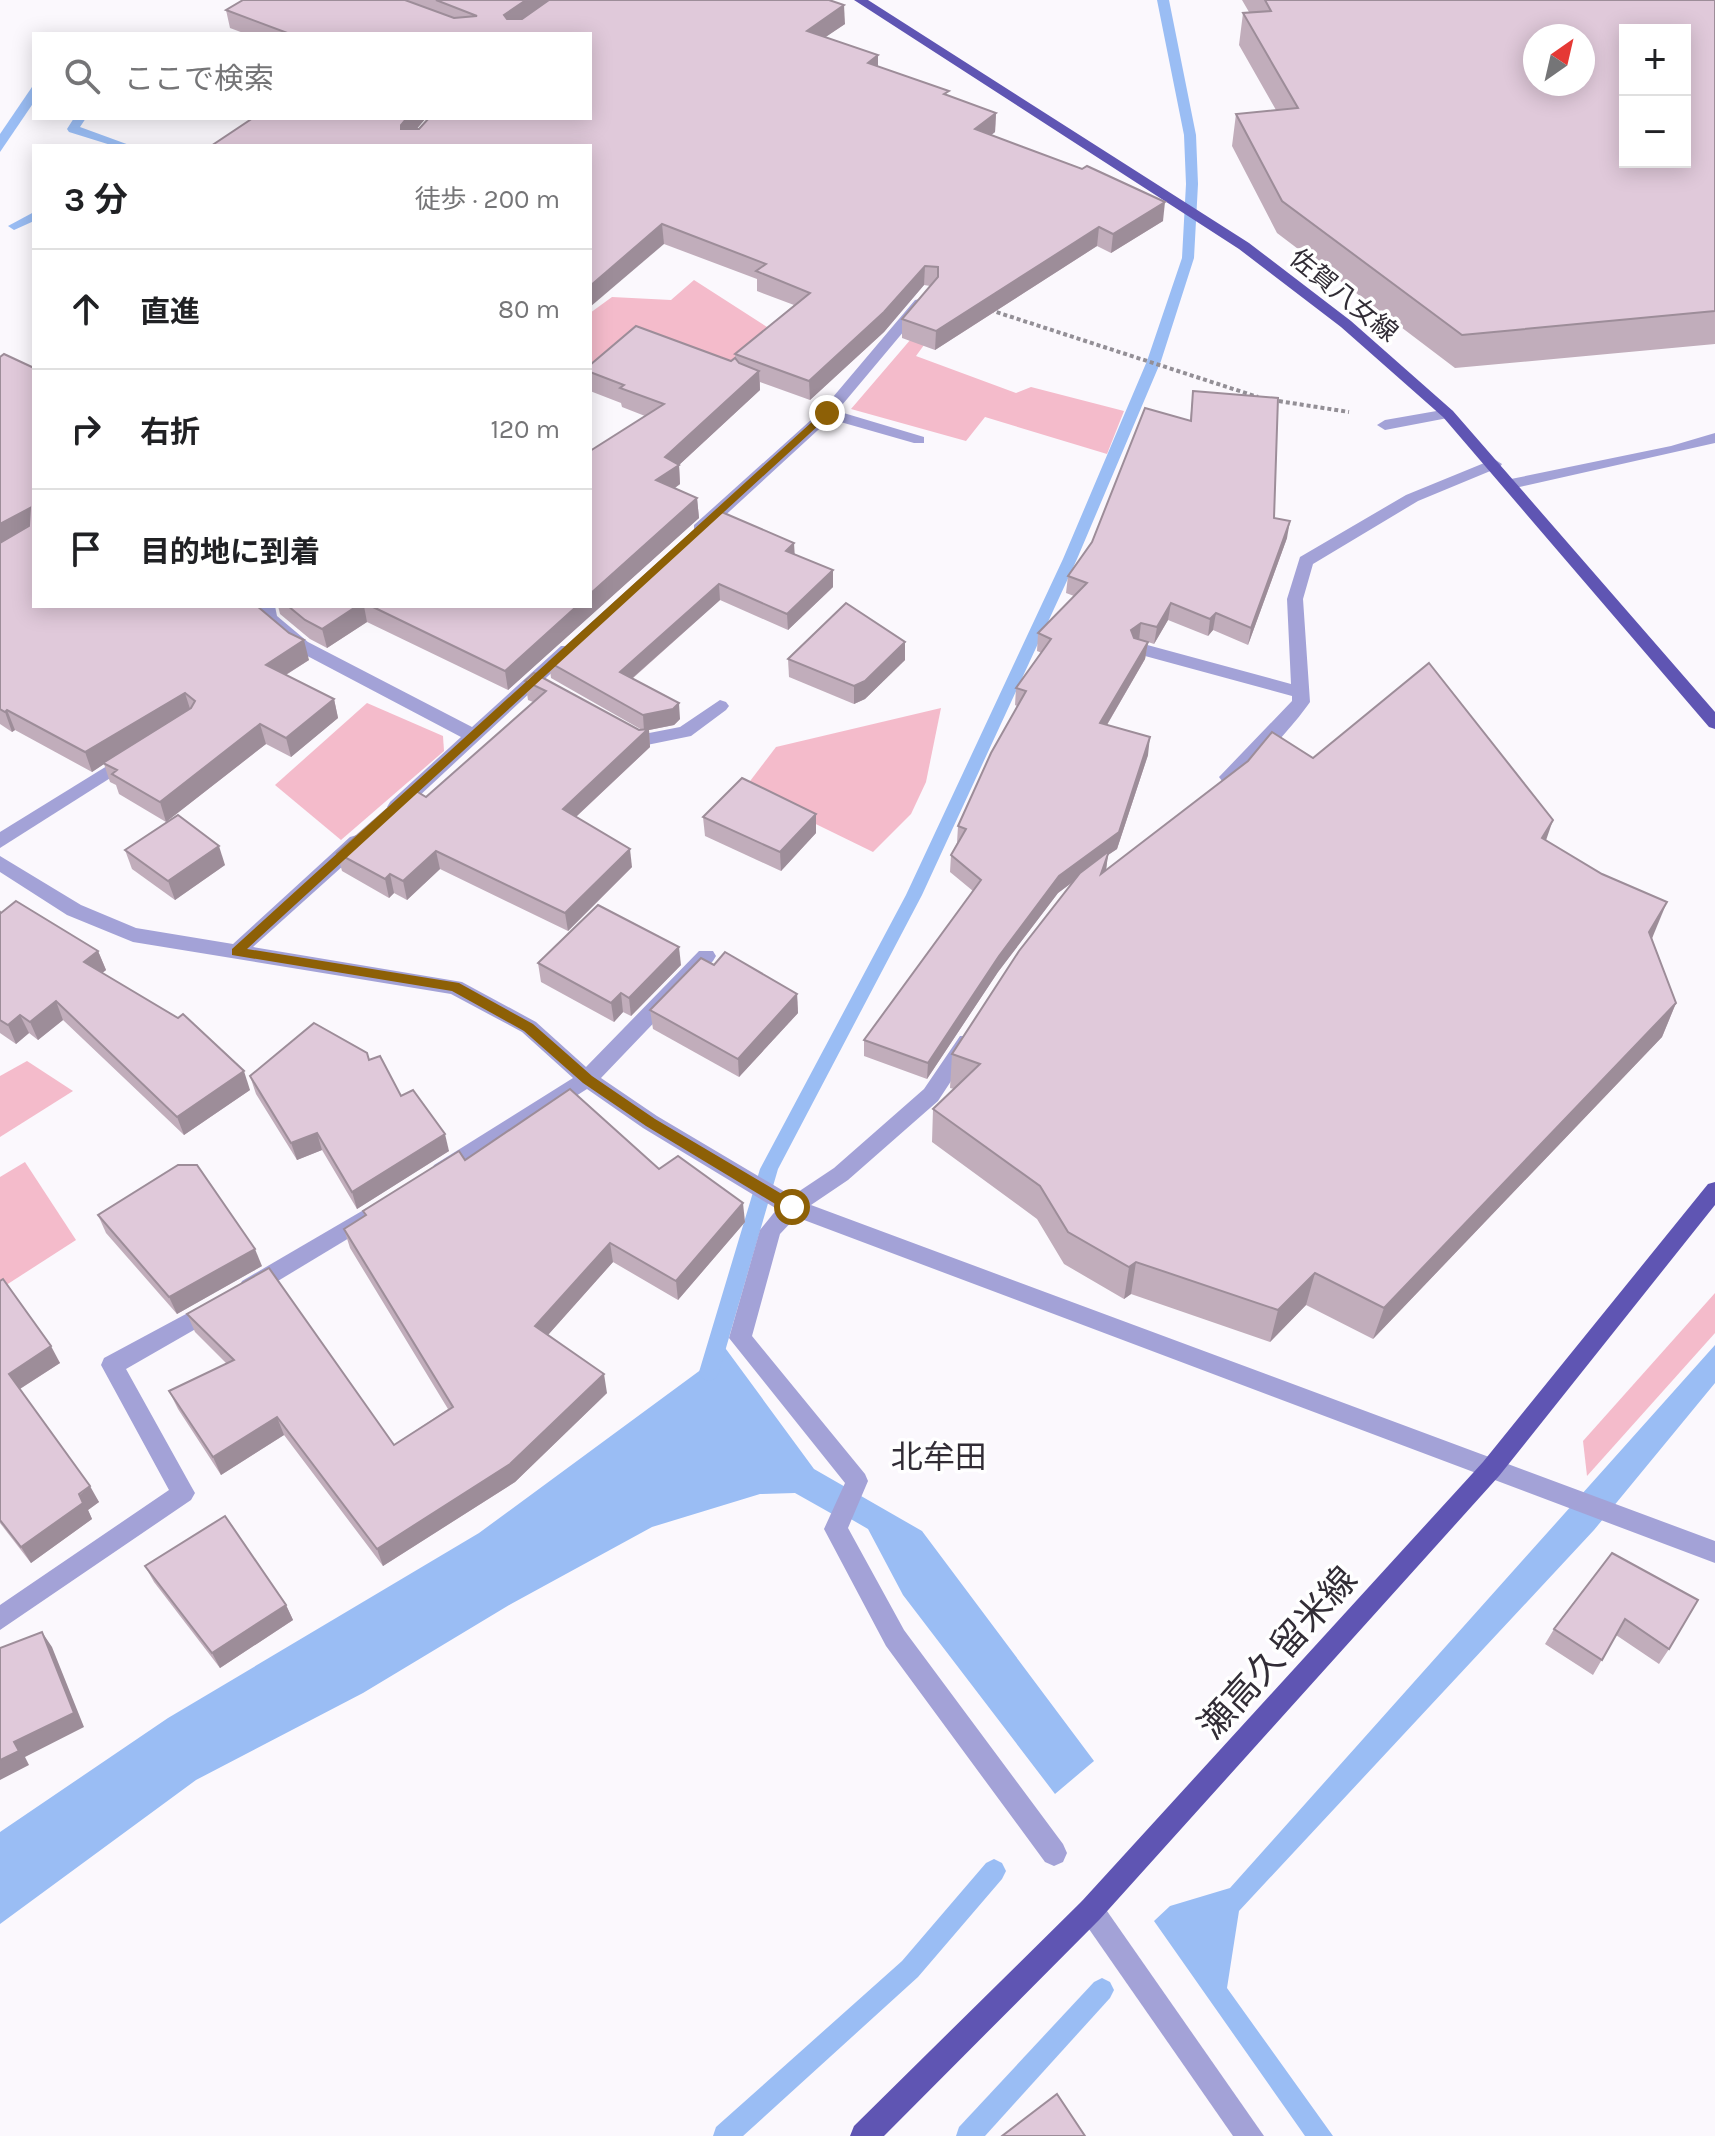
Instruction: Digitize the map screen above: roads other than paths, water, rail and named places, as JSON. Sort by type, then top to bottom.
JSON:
[{"type":"main road","name":"佐賀八女線","points":[[860,0],[1244,246],[1346,324],[1448,414],[1715,723]]},
{"type":"main road","name":"瀬高久留米線","points":[[864,2136],[1091,1910],[1491,1469],[1715,1190]]},
{"type":"street","points":[[687,541],[827,413],[930,291]]},
{"type":"street","points":[[827,413],[919,440]]},
{"type":"street","points":[[1385,425],[1448,414]]},
{"type":"street","points":[[1511,484],[1673,450],[1715,438]]},
{"type":"street","points":[[1209,791],[1245,764],[1301,702],[1295,599],[1306,561],[1412,498],[1494,464]]},
{"type":"street","points":[[267,608],[269,618],[302,646],[474,736]]},
{"type":"street","points":[[236,952],[474,736],[542,684],[582,637]]},
{"type":"street","points":[[1140,649],[1300,692]]},
{"type":"street","points":[[602,717],[642,740],[685,732],[720,706]]},
{"type":"street","points":[[0,841],[148,747]]},
{"type":"street","points":[[0,863],[74,910],[133,935],[455,987],[529,1027],[587,1079],[650,1122],[792,1207],[1715,1552]]},
{"type":"street","points":[[427,1180],[587,1079],[706,956]]},
{"type":"street","points":[[973,1031],[931,1095],[841,1174],[792,1207],[771,1230],[740,1338],[857,1481],[836,1529],[895,1638],[1054,1853]]},
{"type":"street","points":[[0,1619],[183,1493],[112,1365],[293,1263],[387,1205]]},
{"type":"street","points":[[1091,1910],[1250,2136]]},
{"type":"water","points":[[32,87],[32,105],[0,152],[0,134]]},
{"type":"water","points":[[723,1345],[814,1469],[922,1531],[1094,1761],[1055,1794],[903,1595],[868,1529],[837,1511],[834,1515],[795,1493],[760,1494],[652,1527],[511,1604],[363,1693],[196,1780],[0,1924],[0,1832],[168,1718],[479,1533],[706,1366],[707,1353]]},
{"type":"water","points":[[1715,1345],[1715,1383],[1594,1530],[1239,1911],[1227,1988],[1333,2136],[1305,2136],[1154,1921],[1170,1906],[1230,1888]]},
{"type":"waterway","points":[[709,1372],[769,1169],[914,895],[1070,559],[1154,361],[1188,258],[1192,184],[1190,135],[1163,0]]},
{"type":"waterway","points":[[79,120],[73,129],[120,144]]},
{"type":"waterway","points":[[14,226],[32,217]]},
{"type":"waterway","points":[[725,2136],[910,1969],[994,1871]]},
{"type":"waterway","points":[[968,2136],[1102,1990]]},
{"type":"district","name":"北牟田","points":[[939,1457]]}]
